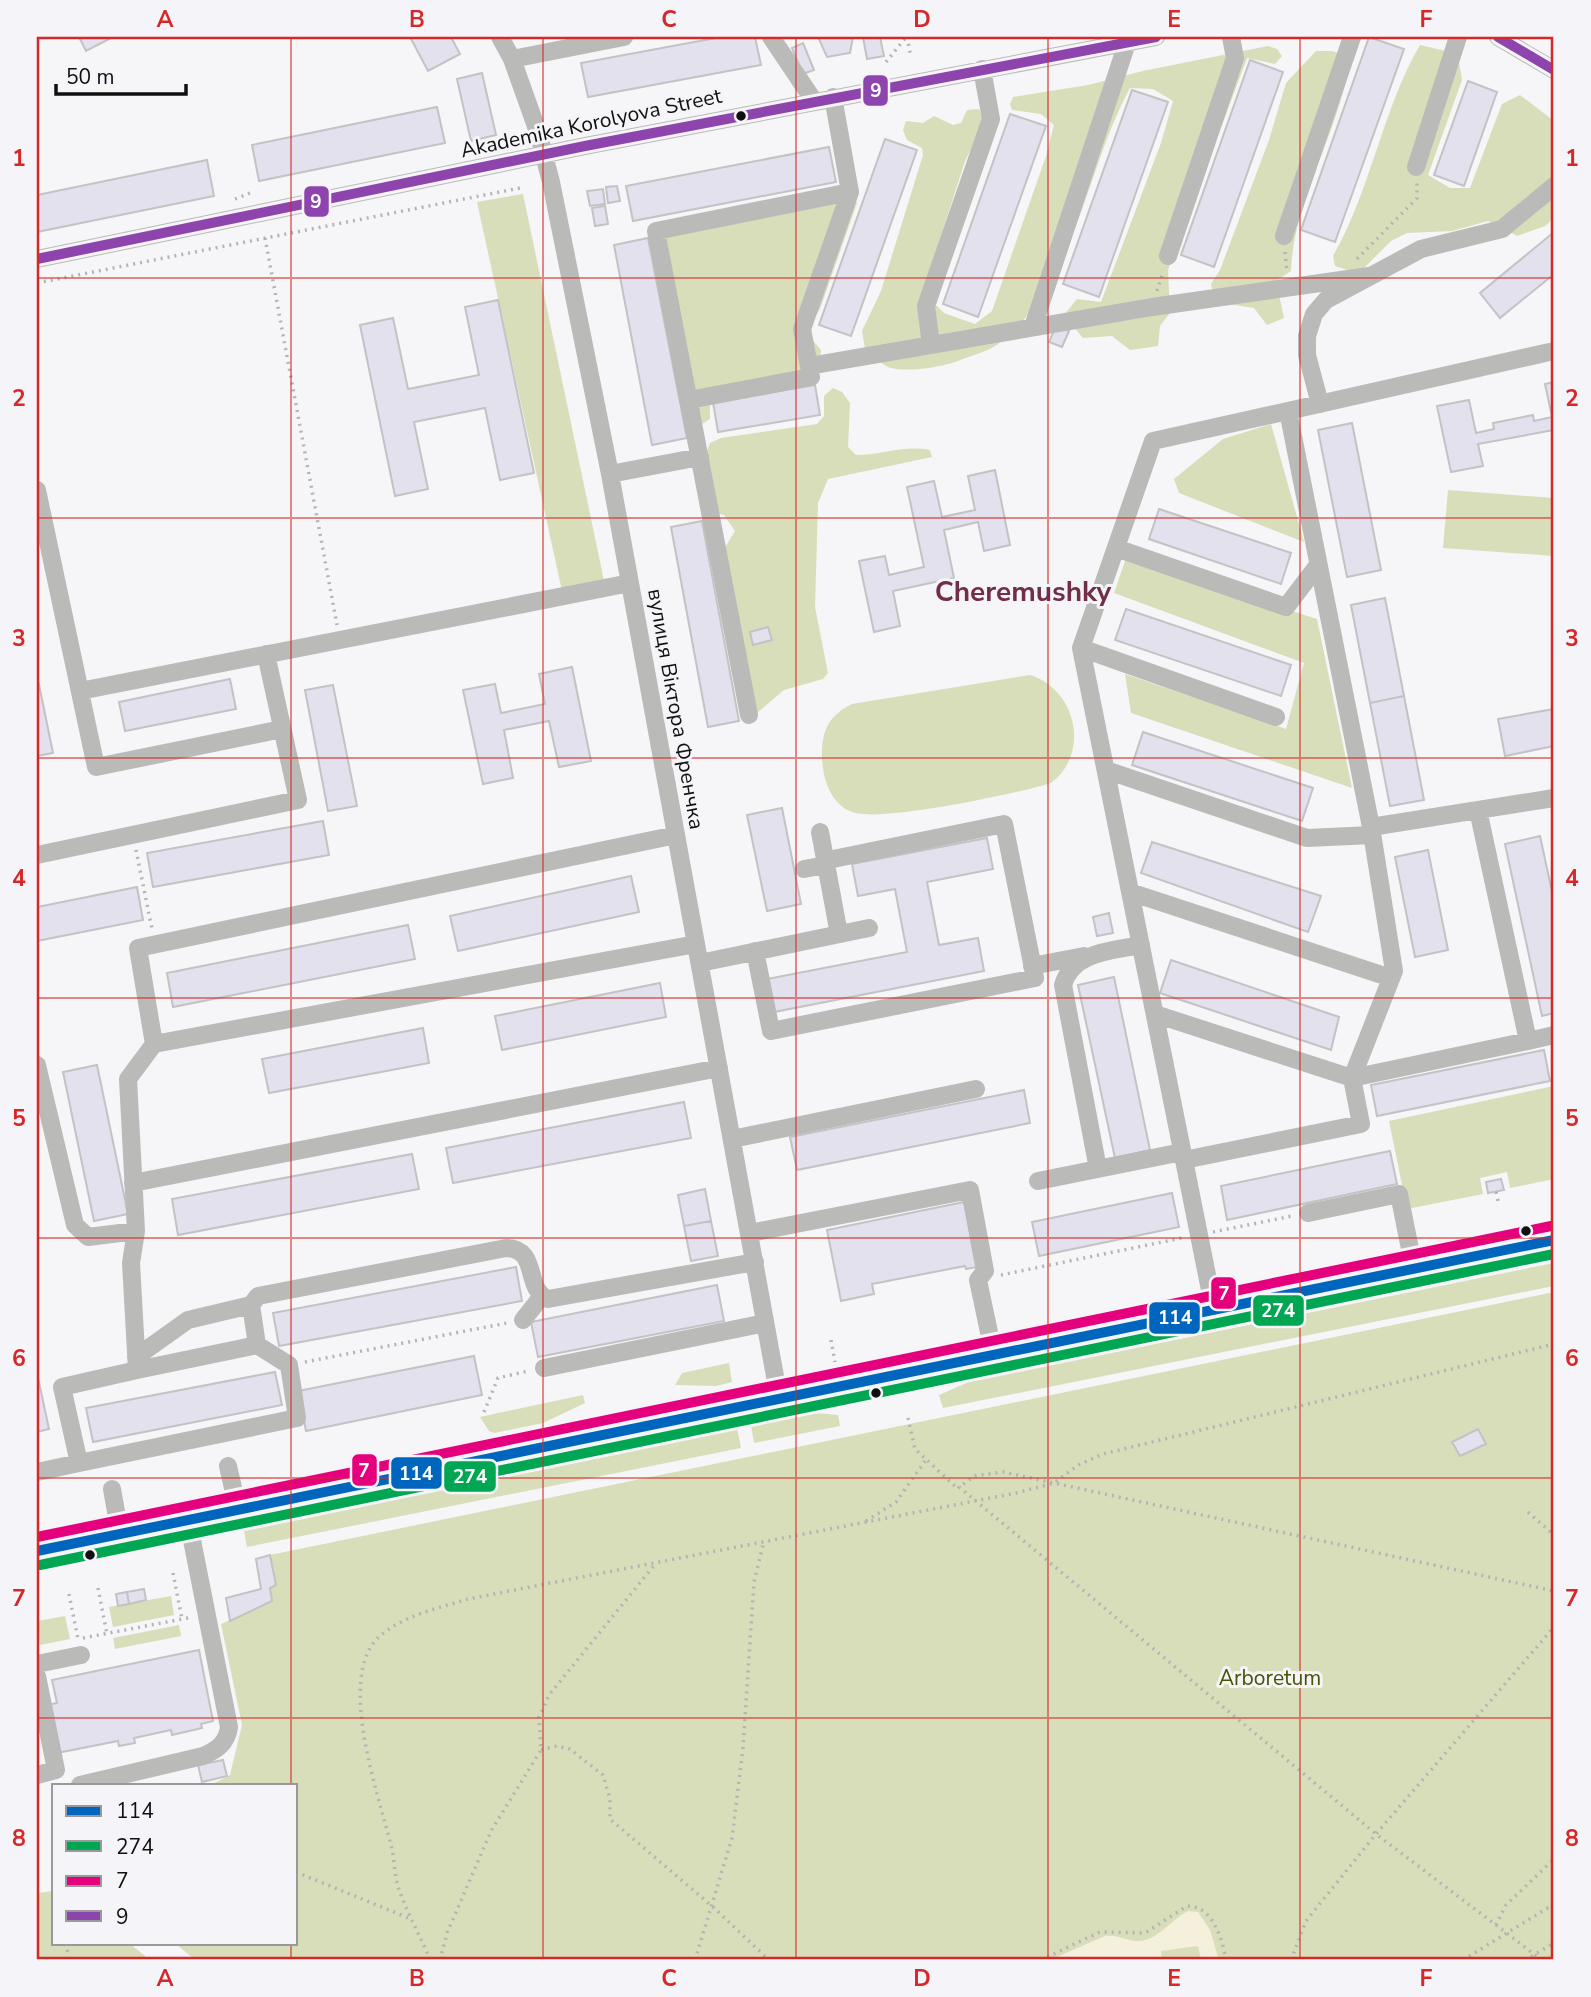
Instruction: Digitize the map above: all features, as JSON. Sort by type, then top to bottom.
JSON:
[{"type":"main road","points":[[37,1551],[1554,1240]]},
{"type":"street","name":"вулиця Віктора Френчка","points":[[500,37],[512,59],[544,156],[610,474],[779,1398]]},
{"type":"street","points":[[512,59],[624,37]]},
{"type":"street","points":[[771,37],[814,101]]},
{"type":"street","name":"Akademika Korolyova Street","points":[[37,259],[833,97],[1130,39],[1156,37]]},
{"type":"street","points":[[1168,256],[1235,58],[1230,37]]},
{"type":"street","points":[[1284,236],[1352,37]]},
{"type":"street","points":[[1416,167],[1458,37]]},
{"type":"street","points":[[1505,38],[1554,70]]},
{"type":"street","points":[[1033,327],[1130,39]]},
{"type":"street","points":[[931,345],[926,306],[991,119],[982,69]]},
{"type":"street","points":[[689,400],[811,377],[802,329],[850,191],[833,97]]},
{"type":"street","points":[[1320,404],[1307,355],[1307,336],[1314,314],[1326,300],[1420,249],[1502,229],[1554,186]]},
{"type":"street","points":[[749,715],[656,231],[850,191]]},
{"type":"street","points":[[809,366],[1152,307],[1369,276]]},
{"type":"street","points":[[1214,1310],[1082,648],[1153,441],[1554,351]]},
{"type":"street","points":[[1038,1181],[1361,1124],[1352,1078],[1394,971],[1372,831],[1288,411]]},
{"type":"street","points":[[610,474],[699,457]]},
{"type":"street","points":[[37,490],[43,546],[96,767],[282,729]]},
{"type":"street","points":[[1116,548],[1286,607],[1318,565]]},
{"type":"street","points":[[79,691],[630,583]]},
{"type":"street","points":[[1082,648],[1276,717]]},
{"type":"street","points":[[37,855],[298,800],[266,654]]},
{"type":"street","points":[[1106,770],[1307,838],[1372,831],[1478,810],[1554,799]]},
{"type":"street","points":[[1478,810],[1528,1041]]},
{"type":"street","points":[[755,951],[771,1031],[1035,978],[1004,824],[833,859],[826,865],[804,869]]},
{"type":"street","points":[[820,832],[839,934]]},
{"type":"street","points":[[154,1044],[138,948],[676,835]]},
{"type":"street","points":[[1130,892],[1391,978]]},
{"type":"street","points":[[700,963],[869,928]]},
{"type":"street","points":[[136,1364],[131,1263],[136,1231],[128,1079],[154,1044],[696,944]]},
{"type":"street","points":[[1032,966],[1141,945]]},
{"type":"street","points":[[1091,955],[1068,973],[1063,994],[1098,1169]]},
{"type":"street","points":[[1154,1014],[1352,1078],[1554,1035]]},
{"type":"street","points":[[37,1065],[75,1225],[88,1237],[136,1231]]},
{"type":"street","points":[[133,1184],[719,1068]]},
{"type":"street","points":[[732,1139],[976,1089]]},
{"type":"street","points":[[750,1233],[970,1190],[985,1271],[978,1280],[994,1356]]},
{"type":"street","points":[[1308,1213],[1399,1194],[1414,1269]]},
{"type":"street","points":[[136,1364],[188,1320],[251,1305],[258,1296],[506,1248],[522,1251],[527,1257],[536,1287],[542,1297]]},
{"type":"street","points":[[542,1297],[555,1299],[755,1262]]},
{"type":"street","points":[[523,1320],[542,1297]]},
{"type":"street","points":[[251,1305],[257,1345]]},
{"type":"street","points":[[544,1368],[765,1323]]},
{"type":"street","points":[[37,1472],[297,1418],[289,1365],[257,1345],[136,1364],[62,1387],[79,1463]]},
{"type":"street","points":[[228,1466],[238,1510]]},
{"type":"street","points":[[112,1489],[120,1534]]},
{"type":"street","points":[[84,1784],[203,1756],[224,1743],[229,1727],[188,1520]]},
{"type":"street","points":[[37,1664],[79,1647]]},
{"type":"street","points":[[37,1676],[58,1778],[37,1775]]},
{"type":"path","points":[[907,37],[911,57]]},
{"type":"path","points":[[886,62],[907,37]]},
{"type":"path","points":[[1332,281],[1366,252],[1417,198],[1416,167]]},
{"type":"path","points":[[37,283],[520,188]]},
{"type":"path","points":[[1284,236],[1288,288]]},
{"type":"path","points":[[265,238],[340,639]]},
{"type":"path","points":[[1152,307],[1168,256]]},
{"type":"path","points":[[133,835],[156,944]]},
{"type":"path","points":[[1496,1192],[1499,1205]]},
{"type":"path","points":[[978,1280],[1308,1213]]},
{"type":"path","points":[[289,1365],[523,1320]]},
{"type":"path","points":[[831,1340],[835,1362]]},
{"type":"path","points":[[430,1960],[399,1891],[392,1846],[370,1769],[360,1701],[362,1668],[379,1636],[417,1614],[468,1599],[974,1502],[1054,1483],[1078,1465],[1103,1454],[1554,1344]]},
{"type":"path","points":[[484,1412],[498,1378],[544,1368]]},
{"type":"path","points":[[908,1418],[915,1449],[925,1461],[1376,1834],[1542,1960]]},
{"type":"path","points":[[864,1522],[897,1502],[925,1461]]},
{"type":"path","points":[[960,1490],[961,1483],[989,1472],[1054,1483],[1554,1591]]},
{"type":"path","points":[[1528,1512],[1554,1535]]},
{"type":"path","points":[[695,1960],[732,1838],[743,1748],[754,1582],[764,1541]]},
{"type":"path","points":[[440,1960],[447,1933],[491,1831],[541,1750],[539,1717],[549,1695],[658,1562]]},
{"type":"path","points":[[173,1573],[182,1619]]},
{"type":"path","points":[[98,1588],[107,1634]]},
{"type":"path","points":[[69,1594],[75,1623]]},
{"type":"path","points":[[79,1647],[107,1634],[207,1614]]},
{"type":"path","points":[[1291,1960],[1306,1921],[1376,1834],[1554,1627]]},
{"type":"path","points":[[541,1750],[557,1746],[570,1749],[603,1775],[610,1799],[610,1819],[713,1907],[769,1960]]},
{"type":"path","points":[[1496,1925],[1506,1905],[1554,1859]]},
{"type":"path","points":[[298,1873],[412,1920]]},
{"type":"path","points":[[1463,1960],[1554,1904]]},
{"type":"path","points":[[1041,1960],[1100,1932],[1145,1933],[1178,1911],[1194,1906],[1209,1915],[1226,1960]]},
{"type":"path","points":[[1525,1960],[1554,1943]]},
{"type":"green space","points":[[1420,45],[1446,51],[1459,62],[1462,80],[1428,175],[1450,188],[1470,188],[1502,104],[1520,95],[1554,121],[1554,218],[1545,226],[1517,236],[1488,221],[1452,231],[1407,233],[1391,241],[1361,271],[1335,266],[1333,256],[1357,204],[1396,96]]},
{"type":"green space","points":[[1268,46],[1277,49],[1282,56],[1275,64],[1247,58],[1168,270],[1170,313],[1160,326],[1158,346],[1130,350],[1112,336],[1083,338],[1064,315],[1077,299],[1101,302],[1161,143],[1173,101],[1153,89],[1130,88],[1115,120],[1064,255],[1048,286],[1027,315],[1002,341],[987,350],[951,363],[911,370],[886,366],[865,349],[862,331],[881,291],[923,155],[922,148],[907,140],[903,130],[906,121],[923,123],[934,116],[953,125],[961,123],[967,110],[979,109],[983,118],[981,129],[965,161],[923,292],[944,313],[975,324],[992,311],[1046,156],[1054,125],[1041,114],[1012,110],[1010,104],[1013,97],[1088,85]]},
{"type":"green space","points":[[1316,51],[1332,51],[1350,57],[1337,111],[1300,216],[1291,271],[1276,281],[1284,318],[1267,325],[1254,308],[1215,302],[1211,284],[1220,270],[1269,140],[1286,83]]},
{"type":"green space","points":[[844,189],[857,203],[820,309],[808,328],[810,337],[821,350],[819,370],[710,402],[710,419],[699,426],[660,236]]},
{"type":"green space","points":[[523,194],[607,595],[564,600],[477,202]]},
{"type":"green space","points":[[833,388],[842,392],[850,403],[848,447],[856,455],[920,449],[930,450],[932,457],[828,479],[818,503],[815,607],[828,673],[823,679],[784,690],[757,713],[724,549],[735,531],[724,515],[701,509],[707,451],[710,443],[721,438],[817,424],[824,416],[824,396]]},
{"type":"green space","points":[[1271,424],[1304,542],[1179,493],[1174,479],[1223,439]]},
{"type":"green space","points":[[1448,490],[1554,498],[1554,556],[1443,548]]},
{"type":"green space","points":[[1126,558],[1317,619],[1352,788],[1131,713],[1125,674],[1286,729],[1304,663],[1114,593]]},
{"type":"green space","points":[[1030,675],[1046,682],[1058,694],[1073,723],[1071,755],[1063,770],[1051,783],[981,799],[890,814],[852,812],[844,808],[832,795],[823,771],[822,745],[829,724],[844,708],[852,704]]},
{"type":"green space","points":[[1554,1086],[1554,1179],[1510,1188],[1507,1172],[1480,1178],[1483,1194],[1407,1209],[1389,1121]]},
{"type":"green space","points":[[1554,1263],[1554,1286],[943,1408],[939,1395],[971,1381]]},
{"type":"green space","name":"Arboretum","points":[[1554,1292],[1554,1960],[195,1960],[176,1944],[298,1944],[298,1784],[213,1784],[230,1775],[242,1725],[221,1624],[271,1601],[270,1588],[276,1585],[270,1555]]},
{"type":"green space","points":[[729,1363],[732,1382],[716,1386],[675,1385],[682,1373]]},
{"type":"green space","points":[[583,1395],[585,1403],[543,1423],[494,1433],[489,1431],[480,1417]]},
{"type":"green space","points":[[814,1413],[838,1415],[840,1426],[754,1443],[751,1425]]},
{"type":"green space","points":[[737,1428],[741,1448],[247,1547],[243,1526]]},
{"type":"green space","points":[[171,1596],[174,1615],[113,1627],[109,1607]]},
{"type":"green space","points":[[65,1616],[70,1639],[40,1645],[37,1621]]},
{"type":"green space","points":[[179,1625],[181,1636],[115,1649],[113,1638]]},
{"type":"green space","points":[[52,1891],[52,1944],[130,1944],[150,1960],[37,1960],[37,1893]]},
{"type":"sand","points":[[1188,1911],[1198,1912],[1210,1930],[1219,1960],[1201,1960],[1198,1946],[1161,1951],[1162,1960],[1050,1960],[1105,1936],[1134,1941],[1146,1940]]},
{"type":"building","points":[[79,37],[113,37],[86,51]]},
{"type":"building","points":[[410,37],[451,37],[460,54],[428,71]]},
{"type":"building","points":[[721,37],[755,37],[761,65],[588,97],[581,63]]},
{"type":"building","points":[[818,37],[853,37],[850,53],[827,57]]},
{"type":"building","points":[[863,37],[880,37],[884,56],[867,59]]},
{"type":"building","points":[[1369,37],[1404,49],[1335,242],[1301,230]]},
{"type":"building","points":[[803,43],[814,70],[803,74],[792,48]]},
{"type":"building","points":[[1250,60],[1283,72],[1214,267],[1181,255]]},
{"type":"building","points":[[482,73],[496,135],[471,141],[457,79]]},
{"type":"building","points":[[1468,81],[1497,92],[1464,186],[1434,175]]},
{"type":"building","points":[[1132,90],[1168,102],[1099,297],[1063,284]]},
{"type":"building","points":[[437,107],[445,143],[259,181],[252,145]]},
{"type":"building","points":[[1010,114],[1046,126],[978,317],[943,304]]},
{"type":"building","points":[[885,139],[917,150],[851,336],[819,325]]},
{"type":"building","points":[[829,147],[836,182],[633,221],[626,186]]},
{"type":"building","points":[[207,160],[214,196],[37,232],[37,195]]},
{"type":"building","points":[[617,186],[620,201],[608,203],[606,187]]},
{"type":"building","points":[[603,189],[605,204],[590,206],[587,191]]},
{"type":"building","points":[[605,206],[608,224],[595,226],[592,208]]},
{"type":"building","points":[[1554,232],[1554,274],[1500,318],[1480,293]]},
{"type":"building","points":[[648,238],[687,438],[652,445],[614,245]]},
{"type":"building","points":[[498,300],[534,473],[500,480],[485,408],[414,422],[428,489],[395,496],[360,325],[393,318],[408,389],[479,375],[465,307]]},
{"type":"building","points":[[1056,326],[1069,331],[1062,347],[1049,342]]},
{"type":"building","points":[[1554,382],[1554,430],[1478,444],[1483,466],[1451,472],[1437,406],[1469,400],[1476,433],[1494,429],[1493,423],[1533,415],[1534,421],[1552,417],[1545,384]]},
{"type":"building","points":[[815,385],[820,415],[718,432],[713,402]]},
{"type":"building","points":[[1352,423],[1381,570],[1347,577],[1318,430]]},
{"type":"building","points":[[995,470],[1010,545],[984,551],[978,522],[944,530],[954,578],[893,591],[900,626],[874,632],[859,561],[885,556],[889,575],[924,567],[907,487],[934,481],[942,517],[975,510],[968,476]]},
{"type":"building","points":[[1159,509],[1291,553],[1281,584],[1149,539]]},
{"type":"building","points":[[702,521],[739,721],[708,727],[671,527]]},
{"type":"building","points":[[1385,598],[1404,696],[1370,703],[1351,605]]},
{"type":"building","points":[[1126,609],[1291,665],[1281,696],[1115,640]]},
{"type":"building","points":[[768,627],[772,640],[753,645],[750,632]]},
{"type":"building","points":[[572,667],[591,761],[559,767],[549,721],[504,730],[513,778],[483,784],[463,690],[495,684],[501,713],[545,704],[539,674]]},
{"type":"building","points":[[37,675],[53,753],[37,756]]},
{"type":"building","points":[[230,679],[236,709],[125,731],[119,702]]},
{"type":"building","points":[[333,685],[357,806],[328,811],[305,690]]},
{"type":"building","points":[[1404,696],[1424,800],[1390,806],[1370,703]]},
{"type":"building","points":[[1554,709],[1554,746],[1505,756],[1498,719]]},
{"type":"building","points":[[1143,732],[1313,788],[1302,821],[1132,765]]},
{"type":"building","points":[[782,808],[801,904],[767,911],[747,815]]},
{"type":"building","points":[[323,821],[329,855],[153,887],[147,853]]},
{"type":"building","points":[[1540,836],[1554,901],[1554,1013],[1542,1016],[1505,844]]},
{"type":"building","points":[[987,838],[993,869],[927,882],[939,945],[978,938],[984,971],[774,1012],[767,979],[907,952],[895,889],[858,896],[852,864]]},
{"type":"building","points":[[1152,842],[1321,896],[1308,932],[1141,873]]},
{"type":"building","points":[[1428,850],[1448,950],[1415,957],[1395,857]]},
{"type":"building","points":[[631,876],[639,912],[458,951],[450,916]]},
{"type":"building","points":[[137,887],[143,920],[37,941],[37,907]]},
{"type":"building","points":[[1109,913],[1113,933],[1097,936],[1093,917]]},
{"type":"building","points":[[408,925],[415,959],[173,1007],[167,973]]},
{"type":"building","points":[[1171,960],[1339,1017],[1331,1050],[1160,993]]},
{"type":"building","points":[[1114,977],[1150,1150],[1115,1158],[1078,985]]},
{"type":"building","points":[[660,983],[666,1017],[502,1050],[495,1016]]},
{"type":"building","points":[[423,1028],[429,1063],[269,1093],[262,1059]]},
{"type":"building","points":[[1544,1050],[1550,1081],[1377,1116],[1371,1085]]},
{"type":"building","points":[[97,1065],[128,1214],[94,1221],[63,1072]]},
{"type":"building","points":[[1024,1090],[1030,1123],[797,1170],[790,1137]]},
{"type":"building","points":[[684,1102],[691,1138],[453,1183],[446,1148]]},
{"type":"building","points":[[1390,1151],[1397,1184],[1227,1220],[1221,1186]]},
{"type":"building","points":[[412,1154],[419,1189],[178,1235],[172,1199]]},
{"type":"building","points":[[1501,1179],[1504,1190],[1488,1193],[1486,1182]]},
{"type":"building","points":[[705,1189],[711,1221],[684,1226],[678,1195]]},
{"type":"building","points":[[1172,1193],[1179,1227],[1039,1256],[1032,1222]]},
{"type":"building","points":[[964,1202],[977,1267],[966,1269],[965,1266],[872,1284],[874,1294],[841,1301],[827,1230]]},
{"type":"building","points":[[711,1221],[718,1256],[691,1261],[684,1226]]},
{"type":"building","points":[[516,1267],[522,1301],[279,1346],[273,1313]]},
{"type":"building","points":[[717,1285],[724,1321],[538,1357],[531,1322]]},
{"type":"building","points":[[474,1356],[482,1395],[306,1431],[298,1391]]},
{"type":"building","points":[[275,1372],[282,1405],[93,1442],[86,1408]]},
{"type":"building","points":[[37,1373],[49,1429],[37,1432]]},
{"type":"building","points":[[1478,1429],[1486,1444],[1460,1456],[1452,1442]]},
{"type":"building","points":[[270,1555],[276,1585],[270,1588],[272,1601],[230,1621],[226,1598],[261,1589],[256,1559]]},
{"type":"building","points":[[144,1589],[146,1600],[129,1604],[127,1592]]},
{"type":"building","points":[[127,1592],[129,1604],[118,1606],[116,1594]]},
{"type":"building","points":[[199,1650],[213,1721],[201,1724],[202,1728],[172,1735],[171,1730],[134,1738],[135,1743],[119,1746],[118,1741],[57,1753],[47,1705],[57,1703],[52,1680]]},
{"type":"building","points":[[223,1760],[227,1776],[202,1782],[198,1765]]},
{"type":"transit line","name":"9","points":[[37,259],[585,146],[1156,37]]},
{"type":"transit line","name":"9","points":[[1498,37],[1554,70]]},
{"type":"transit line","name":"7","points":[[37,1537],[1551,1226]]},
{"type":"transit line","name":"114","points":[[37,1551],[1554,1240]]},
{"type":"transit line","name":"274","points":[[40,1565],[1554,1254]]},
{"type":"district","name":"Cheremushky","points":[[1023,592]]}]
